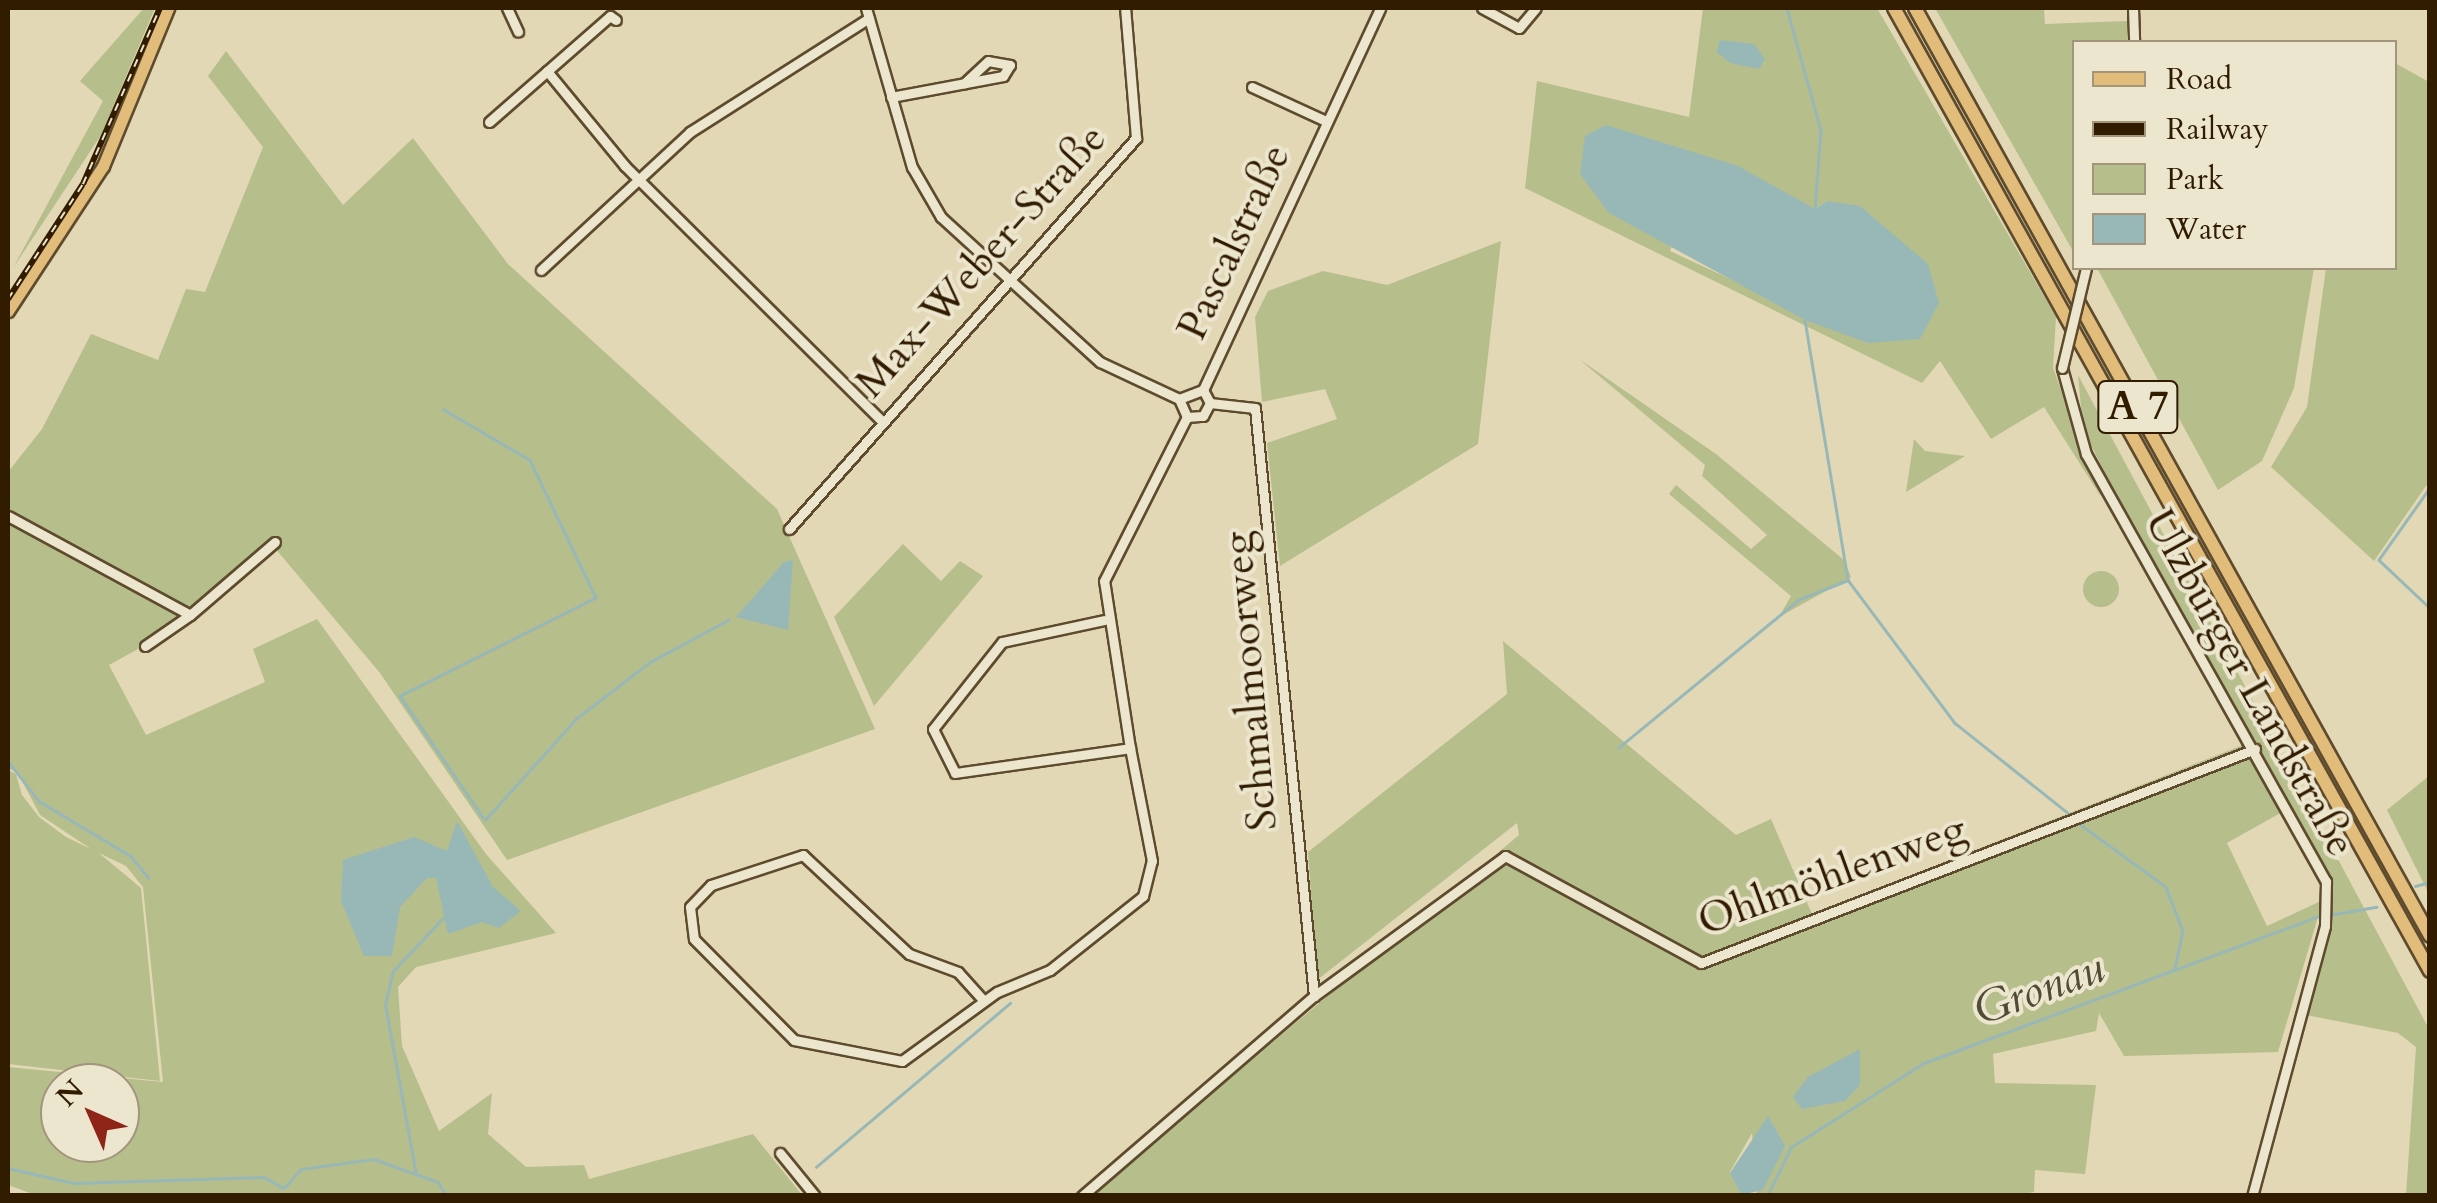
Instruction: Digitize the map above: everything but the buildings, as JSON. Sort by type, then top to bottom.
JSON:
[{"type":"highway","name":"A 7","points":[[1894,8],[2430,971]]},
{"type":"highway","name":"A 7","points":[[1914,8],[2430,936]]},
{"type":"main road","points":[[8,312],[102,166],[168,8]]},
{"type":"street","points":[[506,8],[518,32]]},
{"type":"street","name":"Max-Weber-Straße","points":[[789,528],[1140,130],[1125,8]]},
{"type":"street","name":"Pascalstraße","points":[[1203,390],[1210,403],[1202,416],[1187,417],[1179,400],[1203,390],[1380,8]]},
{"type":"street","points":[[1482,8],[1519,28],[1536,8]]},
{"type":"street","points":[[2132,8],[2134,40]]},
{"type":"street","points":[[541,270],[640,177],[765,77],[867,13],[912,167],[941,216],[1100,362],[1179,400]]},
{"type":"street","points":[[488,122],[547,71],[616,20]]},
{"type":"street","points":[[891,96],[964,83],[1003,76],[1010,65],[988,60],[964,83]]},
{"type":"street","points":[[547,71],[640,177],[882,422]]},
{"type":"street","name":"Pascalstraße","points":[[1252,87],[1326,121]]},
{"type":"street","name":"Ulzburger Landstraße","points":[[2086,270],[2062,368],[2086,454],[2326,881],[2329,903],[2325,926],[2252,1196]]},
{"type":"street","name":"Schmalmoorweg","points":[[1210,403],[1256,408],[1314,996]]},
{"type":"street","points":[[984,1001],[958,972],[902,948],[803,855],[710,885],[690,907],[694,939],[804,1046],[902,1061],[984,1001],[1050,970],[1149,888],[1104,620],[1116,551],[1187,417]]},
{"type":"street","points":[[8,516],[190,615]]},
{"type":"street","points":[[146,646],[190,615],[274,542]]},
{"type":"street","points":[[1104,620],[1002,642],[941,715],[935,744],[955,773],[976,776],[1125,749]]},
{"type":"street","name":"Ohlmöhlenweg","points":[[1082,1196],[1314,996],[1506,856],[1701,963],[2254,749]]},
{"type":"street","points":[[780,1153],[815,1196]]},
{"type":"green space","points":[[144,8],[155,8],[101,135],[13,268],[103,101],[80,81]]},
{"type":"green space","points":[[1703,8],[1877,8],[2056,317],[2053,368],[2101,497],[2044,407],[1991,439],[1940,361],[1922,383],[1525,188],[1537,81],[1689,117]],"holes":[[[1703,156],[1815,209],[1827,201],[1868,343],[1670,251]]]},
{"type":"green space","points":[[1935,8],[2044,8],[2045,24],[2127,21],[2128,40],[2072,40],[2072,249]]},
{"type":"green space","points":[[226,51],[343,205],[413,138],[508,264],[777,509],[875,729],[507,860],[380,673],[274,547],[207,611],[109,665],[146,735],[265,682],[253,649],[317,619],[486,854],[556,933],[416,967],[398,987],[402,1046],[439,1131],[492,1093],[488,1134],[526,1167],[584,1165],[589,1179],[753,1134],[802,1195],[38,1196],[8,1185],[8,1067],[40,1070],[40,1163],[140,1163],[140,1080],[163,1082],[143,887],[126,866],[99,853],[141,888],[160,1081],[140,1079],[140,1063],[40,1063],[40,1068],[8,1064],[8,770],[16,774],[22,795],[39,817],[91,849],[40,815],[18,773],[8,768],[8,472],[42,429],[91,334],[158,360],[186,289],[205,292],[263,147],[208,76]]},
{"type":"green space","points":[[2397,64],[2429,82],[2430,480],[2374,561],[2271,467],[2307,407],[2326,270],[2397,270]]},
{"type":"green space","points":[[1501,241],[1478,444],[1280,566],[1267,443],[1337,419],[1325,389],[1262,402],[1255,317],[1268,291],[1323,271],[1387,285]]},
{"type":"green space","points":[[2098,270],[2314,270],[2294,388],[2262,461],[2218,490]]},
{"type":"green space","points":[[1579,359],[1716,454],[1844,560],[1851,577],[1779,617],[1791,596],[1669,494],[1676,485],[1751,549],[1767,535],[1702,476],[1705,465]]},
{"type":"green space","points":[[2078,375],[2429,1029],[2429,1195],[2406,1195],[2416,1047],[2398,1033],[2306,1015],[2332,904],[2328,880],[2083,429]]},
{"type":"green space","points":[[1914,439],[1925,451],[1965,456],[1906,492]]},
{"type":"green space","points":[[903,544],[941,581],[960,561],[983,576],[874,706],[834,617]]},
{"type":"green space","points":[[2101,571],[2114,576],[2119,589],[2114,602],[2101,607],[2088,602],[2083,589],[2088,576]]},
{"type":"green space","points":[[1503,641],[1736,835],[1771,819],[1812,914],[2243,745],[2284,811],[2227,843],[2267,926],[2323,900],[2278,1052],[2124,1056],[2099,1013],[2096,1031],[1993,1054],[1995,1083],[2096,1085],[2085,1174],[2035,1170],[2034,1192],[2009,1196],[1757,1195],[1752,1133],[1730,1172],[1741,1195],[1090,1196],[1519,835],[1517,823],[1317,980],[1308,852],[1507,694]]},
{"type":"green space","points":[[2429,776],[2429,894],[2387,810]]},
{"type":"water","points":[[1720,40],[1754,44],[1765,59],[1759,69],[1730,63],[1717,52]]},
{"type":"water","points":[[1606,125],[1738,166],[1815,209],[1827,201],[1860,206],[1928,264],[1939,303],[1920,339],[1868,343],[1805,320],[1609,213],[1580,174],[1585,136]]},
{"type":"water","points":[[793,560],[788,630],[736,617],[784,562]]},
{"type":"water","points":[[457,821],[493,887],[521,911],[499,928],[482,922],[448,934],[436,878],[427,878],[400,907],[392,956],[364,956],[341,901],[343,860],[414,837],[447,851]]},
{"type":"water","points":[[1860,1049],[1860,1085],[1845,1101],[1802,1109],[1793,1097],[1808,1077]]},
{"type":"water","points":[[1768,1116],[1785,1146],[1763,1190],[1741,1195],[1730,1173]]},
{"type":"waterway","points":[[1787,8],[1821,131],[1815,209]]},
{"type":"waterway","points":[[1805,320],[1848,580],[1955,723],[2068,813]]},
{"type":"waterway","points":[[443,409],[530,460],[596,598],[400,696],[483,817]]},
{"type":"waterway","points":[[2430,488],[2379,560],[2430,608]]},
{"type":"waterway","points":[[1618,748],[1798,600],[1848,580]]},
{"type":"waterway","points":[[485,820],[577,718],[650,662],[728,620]]},
{"type":"waterway","points":[[8,761],[39,801],[131,856],[149,878]]},
{"type":"waterway","points":[[2077,822],[2166,887],[2183,931],[2175,970]]},
{"type":"waterway","name":"Gronau","points":[[2415,886],[2430,882]]},
{"type":"waterway","name":"Gronau","points":[[2328,915],[2376,907]]},
{"type":"waterway","name":"Gronau","points":[[1767,1196],[1791,1147],[1924,1063],[2320,916]]},
{"type":"waterway","points":[[416,1175],[385,1005],[393,971],[443,918]]},
{"type":"waterway","points":[[816,1167],[1010,1003]]},
{"type":"waterway","name":"Gronau","points":[[8,1168],[74,1183],[264,1177],[284,1188],[301,1169],[374,1159],[438,1182],[447,1196]]},
{"type":"railway","points":[[8,299],[83,184],[160,8]]}]
